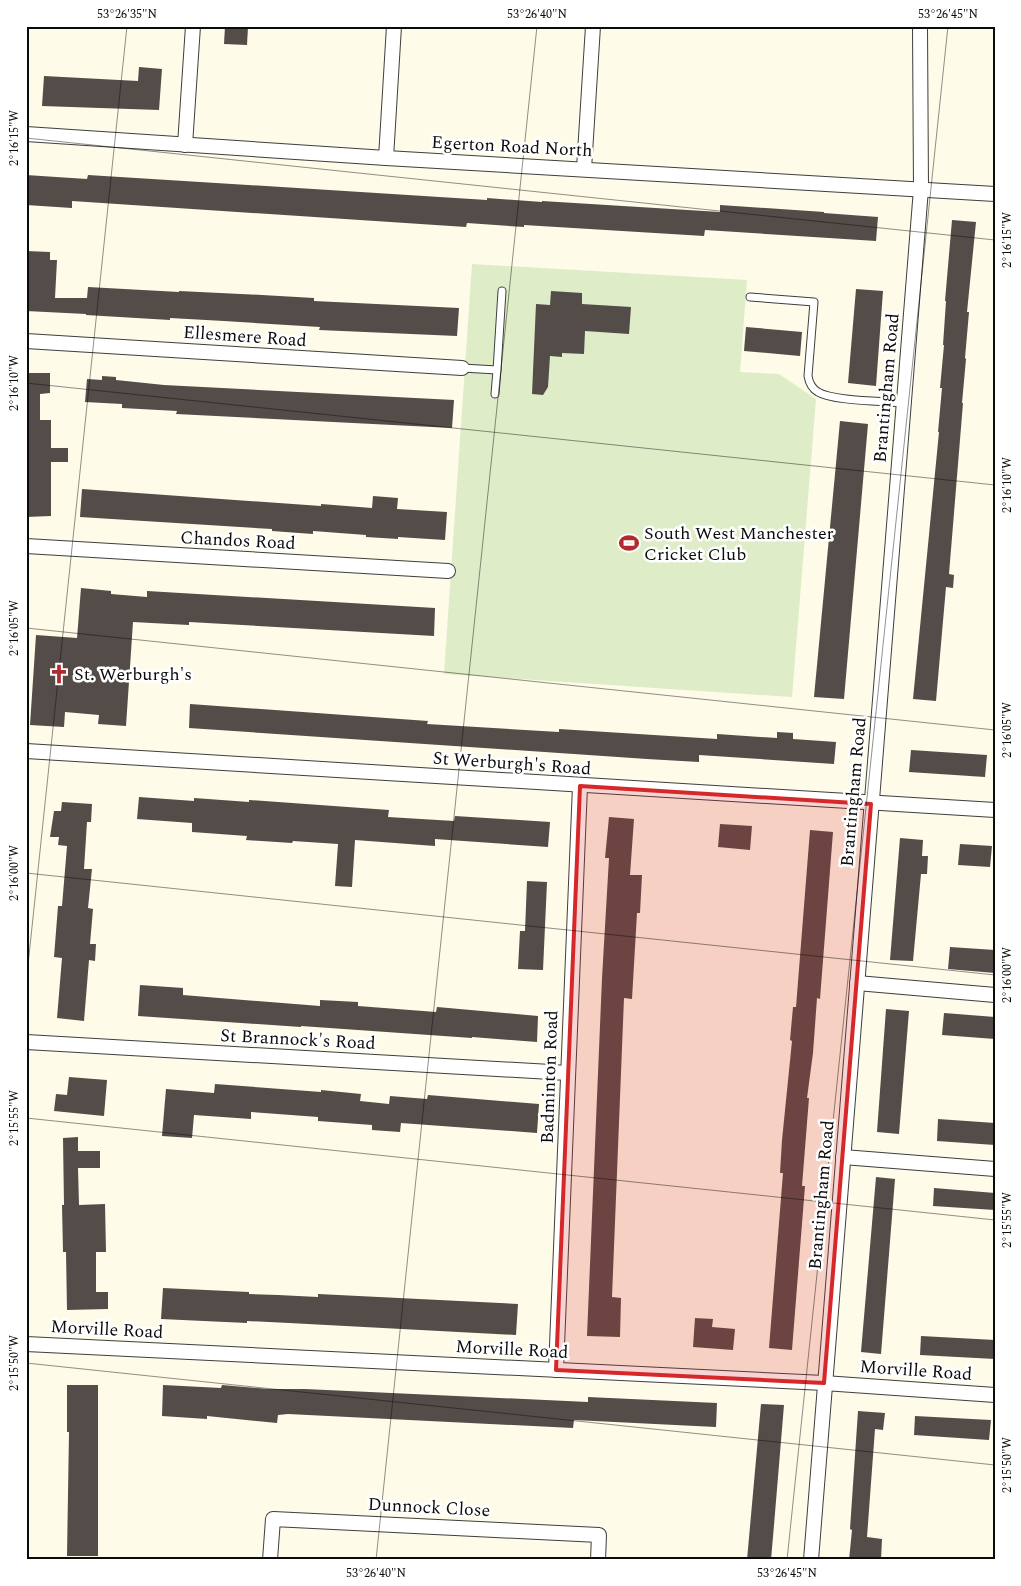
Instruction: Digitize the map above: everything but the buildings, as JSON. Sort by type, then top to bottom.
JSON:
[{"type":"street","points":[[186,145],[193,26]]},
{"type":"street","points":[[386,158],[394,26]]},
{"type":"street","points":[[584,169],[593,26]]},
{"type":"street","name":"Brantingham Road","points":[[811,1560],[921,189],[920,26]]},
{"type":"street","name":"Egerton Road North","points":[[26,134],[386,158],[995,194]]},
{"type":"street","name":"Ellesmere Road","points":[[26,341],[462,368]]},
{"type":"street","name":"Chandos Road","points":[[26,546],[448,571]]},
{"type":"street","name":"St Werburgh's Road","points":[[26,751],[871,804],[995,810]]},
{"type":"street","name":"Badminton Road","points":[[556,1370],[580,786]]},
{"type":"street","points":[[857,983],[995,995]]},
{"type":"street","name":"St Brannock's Road","points":[[26,1042],[568,1073]]},
{"type":"street","points":[[843,1157],[995,1169]]},
{"type":"street","name":"Morville Road","points":[[26,1344],[824,1383],[995,1395]]},
{"type":"street","name":"Dunnock Close","points":[[270,1560],[272,1518],[599,1535],[598,1560]]},
{"type":"lane","points":[[495,394],[502,291]]},
{"type":"lane","points":[[750,297],[814,302],[808,376],[812,388],[832,398],[904,403]]},
{"type":"lane","points":[[462,368],[497,370]]},
{"type":"highlighted area","points":[[580,786],[871,804],[824,1383],[556,1370]]},
{"type":"green space","name":"South West Manchester Cricket Club","points":[[472,264],[747,280],[740,372],[779,374],[816,399],[792,697],[444,674]]},
{"type":"place","name":"South West Manchester Cricket Club","points":[[629,543]]},
{"type":"place","name":"St. Werburgh's","points":[[59,674]]}]
